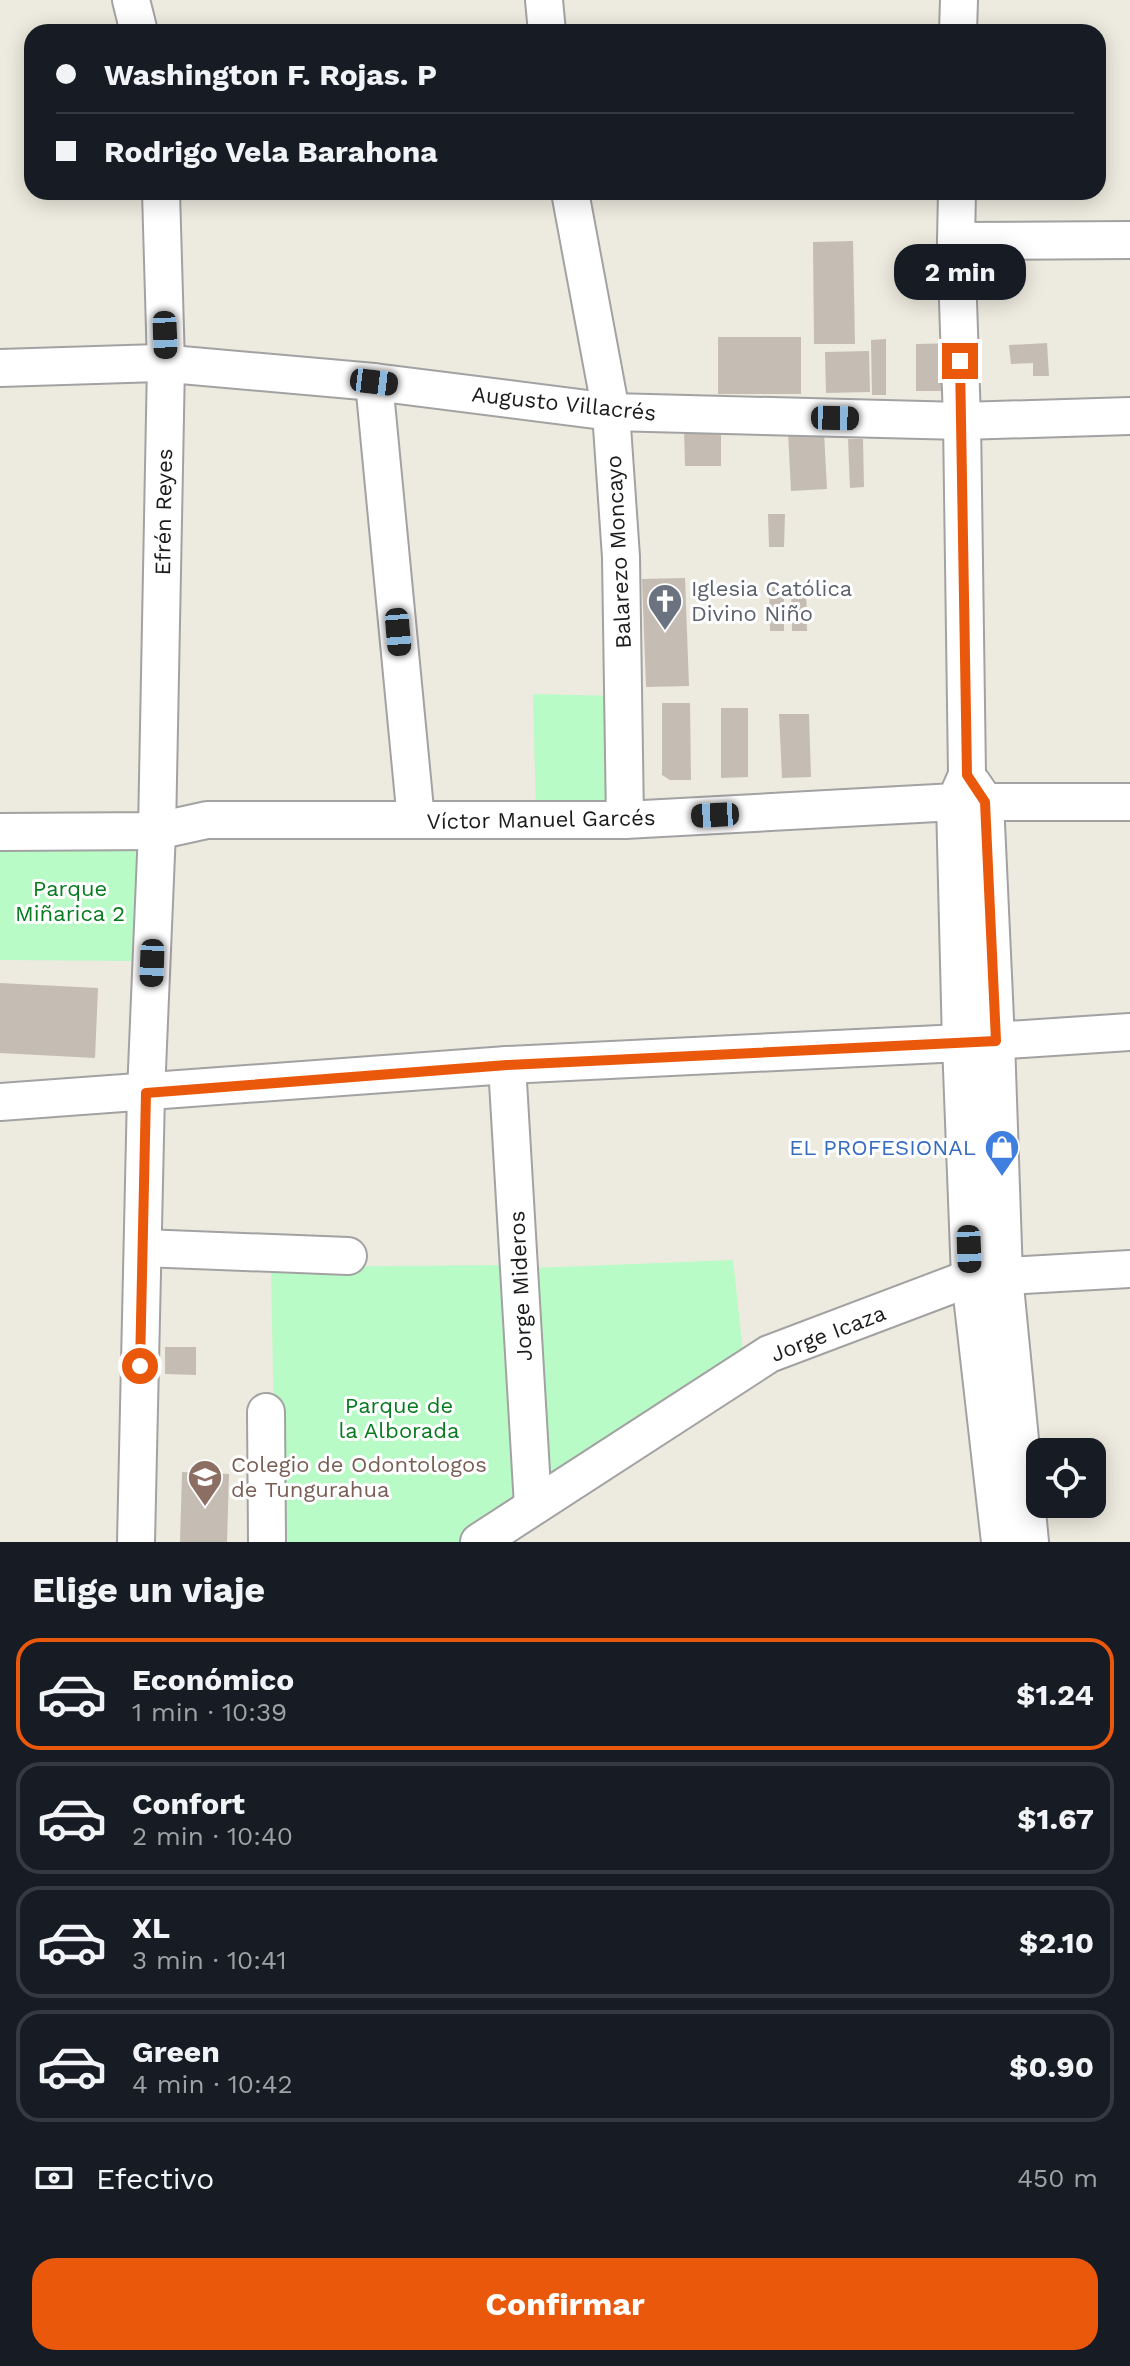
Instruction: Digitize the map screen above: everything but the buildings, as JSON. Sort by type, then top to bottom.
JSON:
[{"type":"street","points":[[131,0],[137,24]]},
{"type":"street","points":[[544,0],[546,24]]},
{"type":"street","points":[[958,24],[959,0]]},
{"type":"street","name":"Efrén Reyes","points":[[136,1542],[146,1093],[157,831],[166,364],[161,200]]},
{"type":"street","name":"Balarezo Moncayo","points":[[571,200],[611,412],[621,557],[625,820]]},
{"type":"street","points":[[957,200],[969,793],[961,1043],[987,1277],[1030,1542]]},
{"type":"street","points":[[956,241],[1130,240]]},
{"type":"street","name":"Augusto Villacrés","points":[[0,368],[166,364],[374,382],[611,412],[962,421],[1130,416]]},
{"type":"street","points":[[374,382],[416,820]]},
{"type":"street","points":[[969,793],[996,1041],[987,1277],[1000,1542]]},
{"type":"street","name":"Víctor Manuel Garcés","points":[[0,832],[157,831],[207,820],[625,820],[969,793],[1130,802]]},
{"type":"street","points":[[0,1102],[507,1065],[1130,1032]]},
{"type":"street","name":"Jorge Mideros","points":[[507,1065],[533,1506]]},
{"type":"street","points":[[143,1248],[348,1256]]},
{"type":"street","name":"Jorge Icaza","points":[[479,1542],[769,1354],[987,1277],[1130,1269]]},
{"type":"street","points":[[266,1412],[267,1542]]},
{"type":"green space","points":[[533,694],[618,696],[623,818],[536,818]]},
{"type":"green space","name":"Parque Miñarica 2","points":[[136,840],[139,961],[0,960],[0,842]]},
{"type":"green space","points":[[733,1260],[743,1352],[544,1479],[533,1268]]},
{"type":"green space","name":"Parque de la Alborada","points":[[519,1265],[524,1499],[459,1542],[276,1542],[271,1267]]},
{"type":"place","name":"Iglesia Católica Divino Niño","points":[[665,632]]},
{"type":"place","name":"EL PROFESIONAL","points":[[1002,1178]]},
{"type":"place","name":"Colegio de Odontologos de Tungurahua","points":[[205,1508]]},
{"type":"route","points":[[140,1366],[146,1093],[507,1065],[996,1041],[985,802],[967,775],[960,361]]}]
